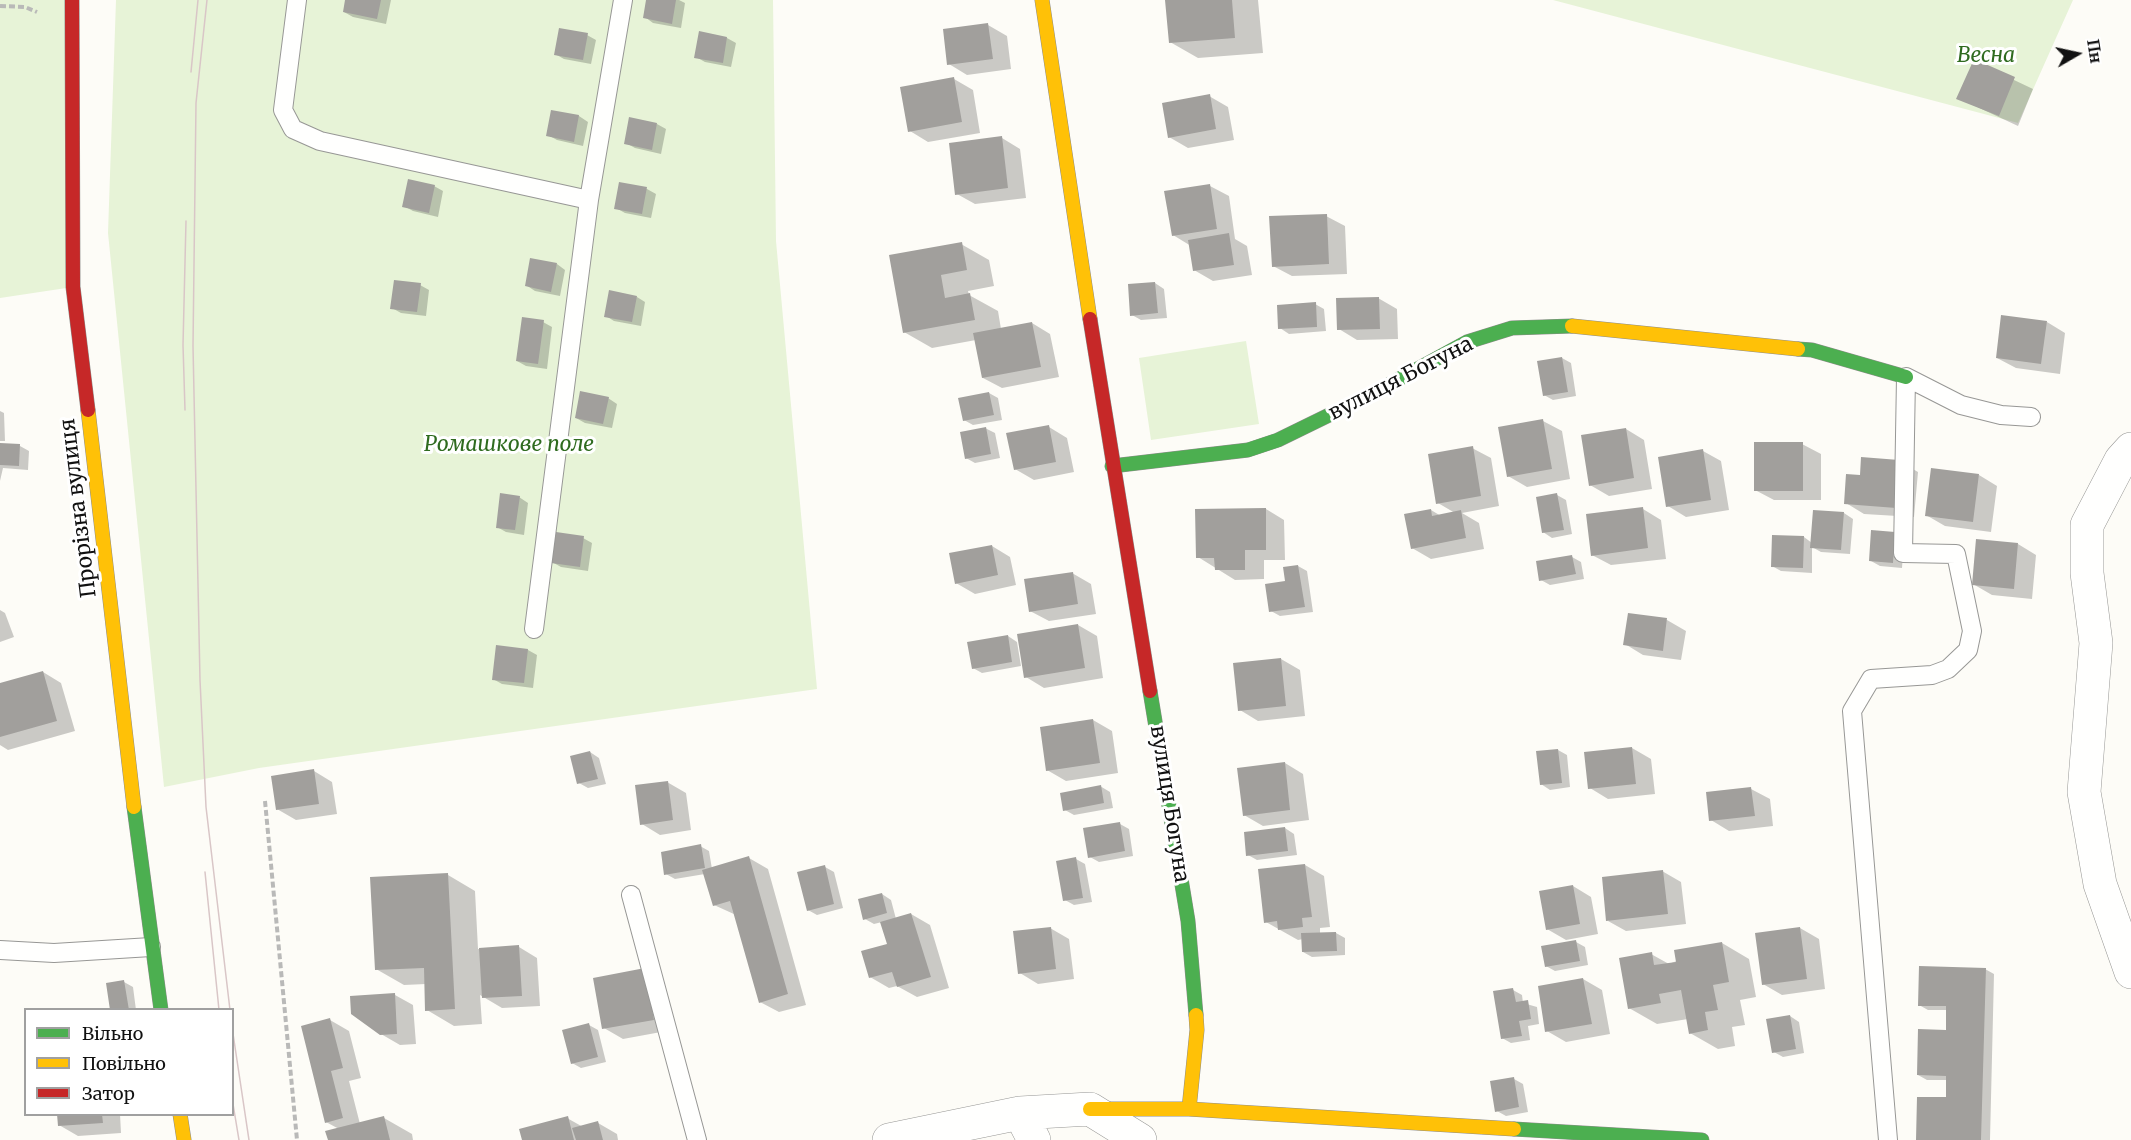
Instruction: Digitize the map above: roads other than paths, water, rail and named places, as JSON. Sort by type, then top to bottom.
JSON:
[{"type":"street","name":"Прорізна вулиця","points":[[72,0],[70,24],[73,287],[151,947],[161,1008]]},
{"type":"street","name":"вулиця Богуна","points":[[1042,0],[1113,466],[1188,921],[1197,1030],[1189,1109]]},
{"type":"street","name":"вулиця Богуна","points":[[1113,466],[1248,450],[1278,440],[1368,396],[1467,342],[1512,328],[1579,326],[1812,350],[1906,377]]},
{"type":"street","points":[[2131,449],[2121,460],[2087,525],[2087,573],[2096,643],[2084,792],[2100,884],[2131,972]]},
{"type":"street","points":[[1090,1108],[1140,1140]]},
{"type":"street","points":[[890,1140],[1027,1127],[1090,1108],[1189,1109],[1702,1140]]},
{"type":"street","points":[[180,1116],[184,1140]]},
{"type":"lane","points":[[297,0],[283,110],[293,129],[320,141],[589,200]]},
{"type":"lane","points":[[534,629],[589,200],[623,0]]},
{"type":"lane","points":[[1888,1140],[1852,711],[1871,679],[1932,675],[1948,669],[1968,650],[1972,631],[1956,554],[1903,553],[1906,377],[1962,405],[2001,415],[2031,417]]},
{"type":"lane","points":[[631,895],[698,1140]]},
{"type":"lane","points":[[0,950],[54,953],[151,947]]},
{"type":"tram line","points":[[191,72],[198,0]]},
{"type":"tram line","points":[[207,0],[196,103],[193,346],[200,680],[206,807],[230,1008]]},
{"type":"tram line","points":[[185,410],[183,345],[186,221]]},
{"type":"tram line","points":[[205,872],[219,1008]]},
{"type":"tram line","points":[[234,1040],[249,1140]]},
{"type":"tram line","points":[[234,1110],[239,1140]]},
{"type":"park label","name":"Весна","points":[[1986,56]]},
{"type":"park label","name":"Ромашкове поле","points":[[509,445]]}]
